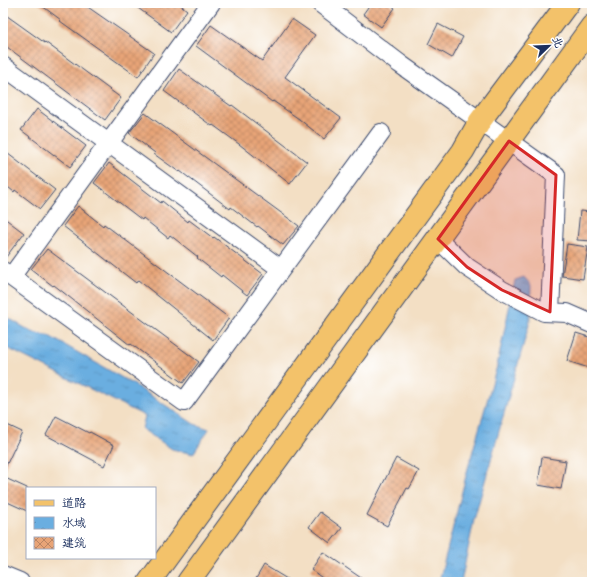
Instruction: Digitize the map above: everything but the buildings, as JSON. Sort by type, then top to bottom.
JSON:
[{"type":"main road","points":[[149,582],[463,151],[480,121],[568,3]]},
{"type":"main road","points":[[188,582],[592,26]]},
{"type":"street","points":[[211,3],[109,143],[7,274],[184,402],[381,133]]},
{"type":"street","points":[[320,3],[400,64],[556,175],[550,312]]},
{"type":"street","points":[[3,66],[281,269]]},
{"type":"street","points":[[438,238],[467,267],[502,290],[544,312],[567,313],[592,324]]},
{"type":"street","points":[[3,575],[20,582]]},
{"type":"highlighted area","points":[[509,141],[556,175],[550,312],[502,290],[467,267],[438,239]]},
{"type":"water","points":[[524,277],[531,285],[530,321],[474,520],[461,582],[439,582],[468,468],[497,366],[515,280]]},
{"type":"water","points":[[3,315],[32,332],[49,336],[133,384],[194,424],[209,429],[193,454],[172,449],[142,429],[145,416],[3,346]]}]
